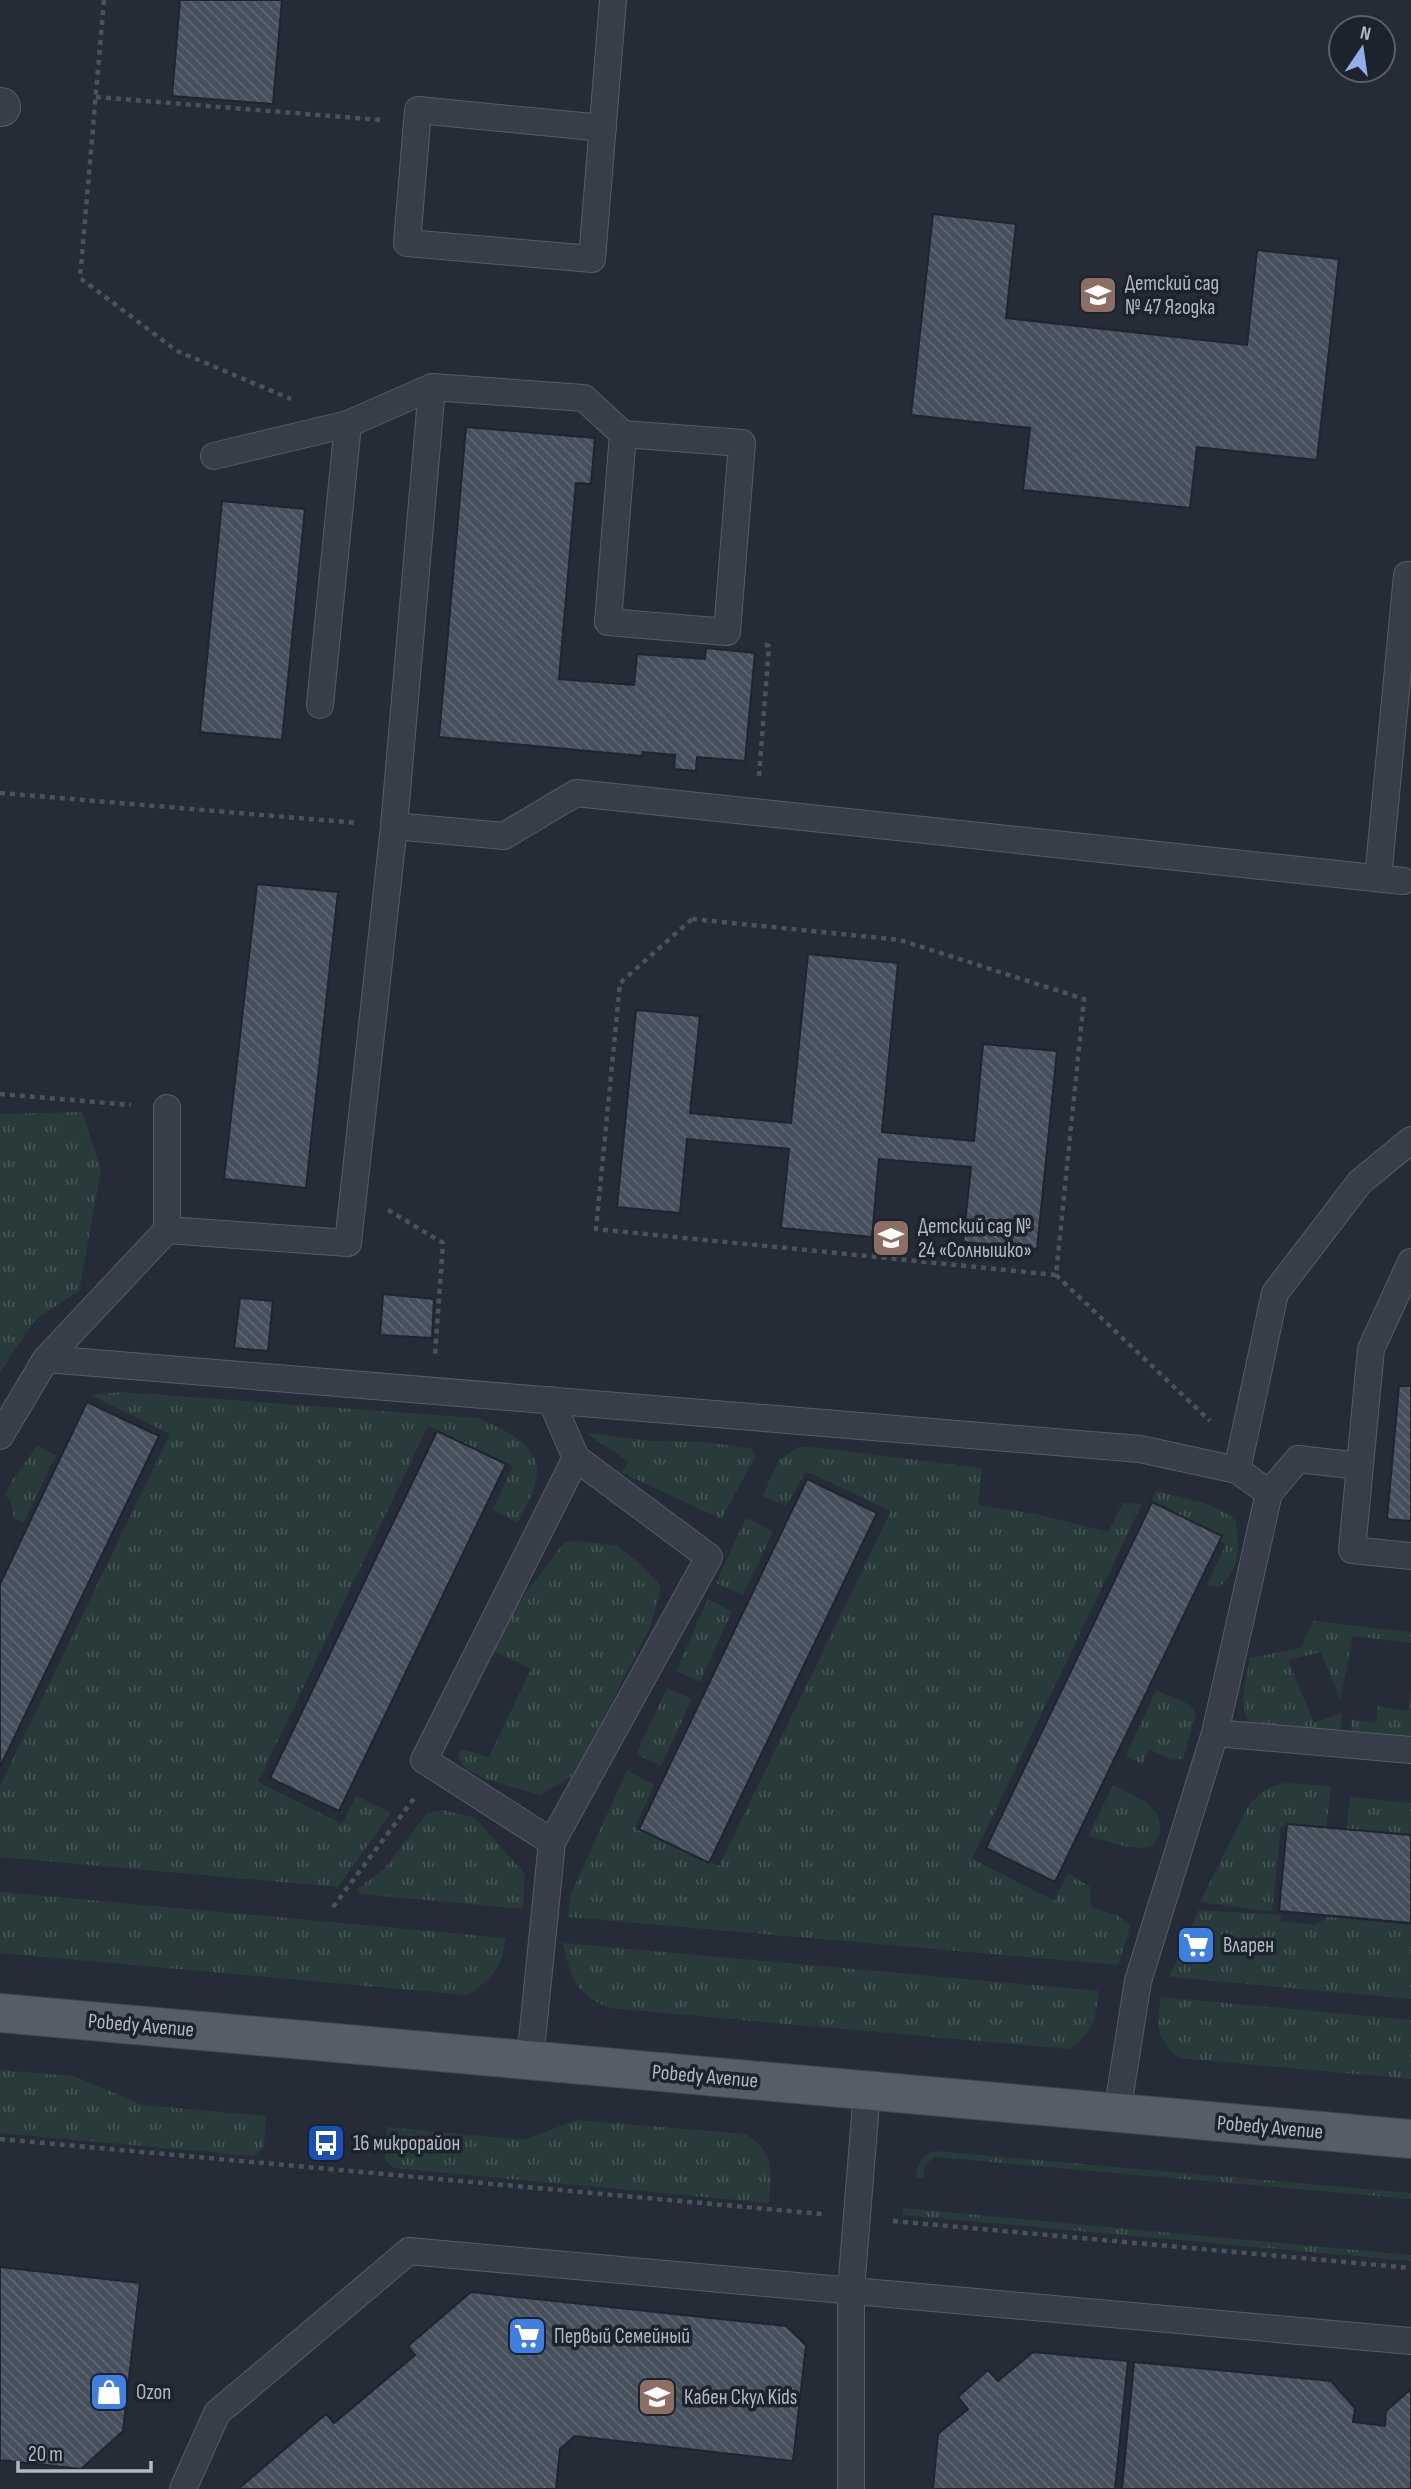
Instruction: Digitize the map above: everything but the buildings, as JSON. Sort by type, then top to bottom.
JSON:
[{"type":"main road","name":"Pobedy Avenue","points":[[0,2013],[1411,2139]]},
{"type":"lane","points":[[603,128],[418,110],[407,243],[592,259],[603,128],[613,0]]},
{"type":"lane","points":[[167,1230],[348,1243],[394,826],[432,387]]},
{"type":"lane","points":[[215,456],[348,424],[432,387],[584,387],[623,434],[608,622],[727,632],[742,443],[623,434]]},
{"type":"lane","points":[[320,705],[348,424]]},
{"type":"lane","points":[[394,826],[504,836],[576,793],[1391,880],[1407,575],[1411,575]]},
{"type":"lane","points":[[0,1436],[46,1359],[167,1230],[167,1108]]},
{"type":"lane","points":[[1239,1460],[1275,1293],[1360,1182],[1411,1140]]},
{"type":"lane","points":[[1411,1262],[1371,1349],[1352,1550],[1411,1556]]},
{"type":"lane","points":[[46,1359],[1140,1449],[1239,1460],[1269,1493]]},
{"type":"lane","points":[[530,2060],[552,1842],[709,1557],[576,1458],[551,1401]]},
{"type":"lane","points":[[552,1842],[424,1760],[576,1458]]},
{"type":"lane","points":[[1117,2113],[1138,1981],[1215,1733],[1269,1493],[1298,1459],[1360,1466]]},
{"type":"lane","points":[[1215,1733],[1411,1750]]},
{"type":"lane","points":[[851,2489],[850,2290],[867,2091]]},
{"type":"lane","points":[[183,2489],[216,2413],[409,2251],[1411,2341]]},
{"type":"path","points":[[104,0],[80,278],[177,351],[348,424]]},
{"type":"path","points":[[96,97],[417,123]]},
{"type":"path","points":[[727,632],[769,646],[757,812]]},
{"type":"path","points":[[0,793],[394,826]]},
{"type":"path","points":[[1056,1275],[1084,999],[900,940],[692,919],[620,984],[596,1229],[1056,1275],[1239,1460]]},
{"type":"path","points":[[0,1094],[167,1108]]},
{"type":"path","points":[[354,1191],[443,1243],[433,1391]]},
{"type":"path","points":[[333,1907],[436,1768]]},
{"type":"path","points":[[0,2139],[1411,2268]]},
{"type":"green space","points":[[82,1112],[101,1170],[79,1291],[36,1319],[0,1372],[0,1114]]},
{"type":"green space","points":[[121,1392],[477,1418],[515,1437],[531,1452],[535,1461],[535,1484],[518,1523],[493,1510],[513,1466],[428,1426],[258,1782],[342,1824],[356,1796],[391,1813],[338,1887],[0,1857],[0,1786],[170,1434],[91,1395]]},
{"type":"green space","points":[[586,1433],[751,1448],[756,1456],[721,1519],[621,1472],[629,1462]]},
{"type":"green space","points":[[37,1446],[56,1455],[24,1522],[14,1518],[10,1500],[5,1495]]},
{"type":"green space","points":[[798,1447],[982,1468],[978,1505],[1036,1514],[1108,1532],[1123,1503],[1142,1504],[972,1859],[1055,1901],[1068,1873],[1090,1887],[1091,1907],[1118,1916],[1130,1926],[1118,1965],[568,1917],[571,1894],[627,1770],[654,1785],[635,1827],[719,1866],[891,1511],[806,1471],[786,1506],[763,1496],[778,1461]]},
{"type":"green space","points":[[1156,1491],[1208,1505],[1235,1520],[1238,1538],[1235,1565],[1226,1581],[1219,1587],[1207,1585],[1226,1544],[1149,1507]]},
{"type":"green space","points":[[746,1518],[773,1531],[743,1595],[716,1583]]},
{"type":"green space","points":[[571,1541],[616,1545],[638,1562],[661,1586],[651,1625],[574,1775],[540,1795],[486,1779],[465,1769],[458,1755],[462,1749],[489,1757],[531,1669],[495,1652],[491,1645],[506,1619],[563,1544]]},
{"type":"green space","points":[[708,1599],[732,1611],[700,1682],[676,1671]]},
{"type":"green space","points":[[1313,1621],[1411,1632],[1411,1643],[1353,1636],[1340,1700],[1321,1652],[1288,1660],[1314,1723],[1342,1713],[1339,1743],[1249,1723],[1244,1708],[1250,1658],[1301,1648]]},
{"type":"green space","points":[[667,1688],[692,1699],[661,1766],[636,1754]]},
{"type":"green space","points":[[1156,1690],[1190,1705],[1196,1713],[1183,1759],[1172,1760],[1149,1750],[1142,1764],[1126,1756]]},
{"type":"green space","points":[[1411,1692],[1411,1743],[1350,1744],[1352,1719],[1376,1723],[1378,1706],[1408,1711]]},
{"type":"green space","points":[[1286,1783],[1331,1786],[1326,1829],[1281,1826],[1272,1912],[1200,1902],[1250,1803],[1268,1788]]},
{"type":"green space","points":[[1113,1785],[1143,1801],[1157,1814],[1160,1822],[1159,1833],[1154,1845],[1130,1847],[1088,1836]]},
{"type":"green space","points":[[1350,1797],[1411,1803],[1411,1839],[1346,1833]]},
{"type":"green space","points":[[443,1810],[475,1818],[525,1874],[523,1909],[359,1894],[357,1889],[384,1869],[427,1813]]},
{"type":"green space","points":[[0,1892],[506,1938],[494,1972],[467,1995],[0,1953]]},
{"type":"green space","points":[[1199,1910],[1281,1915],[1280,1921],[1315,1925],[1328,1917],[1411,1925],[1411,1999],[1169,1977]]},
{"type":"green space","points":[[563,1943],[1099,1991],[1089,2031],[1068,2049],[609,2008],[588,1996],[576,1983]]},
{"type":"green space","points":[[1161,1997],[1411,2020],[1411,2079],[1179,2058],[1165,2044],[1160,2031]]},
{"type":"green space","points":[[0,2070],[74,2076],[142,2105],[266,2116],[264,2147],[254,2156],[0,2133]]},
{"type":"green space","points":[[577,2120],[746,2134],[763,2149],[770,2164],[769,2203],[393,2168],[385,2159],[387,2127],[524,2140]]},
{"type":"green space","points":[[934,2151],[1411,2193],[1411,2199],[935,2157],[926,2166],[923,2178],[916,2177],[920,2161]]},
{"type":"green space","points":[[903,2208],[1411,2255],[1411,2261],[903,2215]]},
{"type":"place","name":"Детский сад № 47 Ягодка","points":[[1098,295]]},
{"type":"place","name":"Детский сад № 24 «Солнышко»","points":[[891,1238]]},
{"type":"place","name":"Вларен","points":[[1196,1945]]},
{"type":"place","name":"16 микрорайон","points":[[326,2143]]},
{"type":"place","name":"Первый Семейный","points":[[527,2336]]},
{"type":"place","name":"Ozon","points":[[109,2392]]},
{"type":"place","name":"Кабен Скул Kids","points":[[657,2397]]}]
